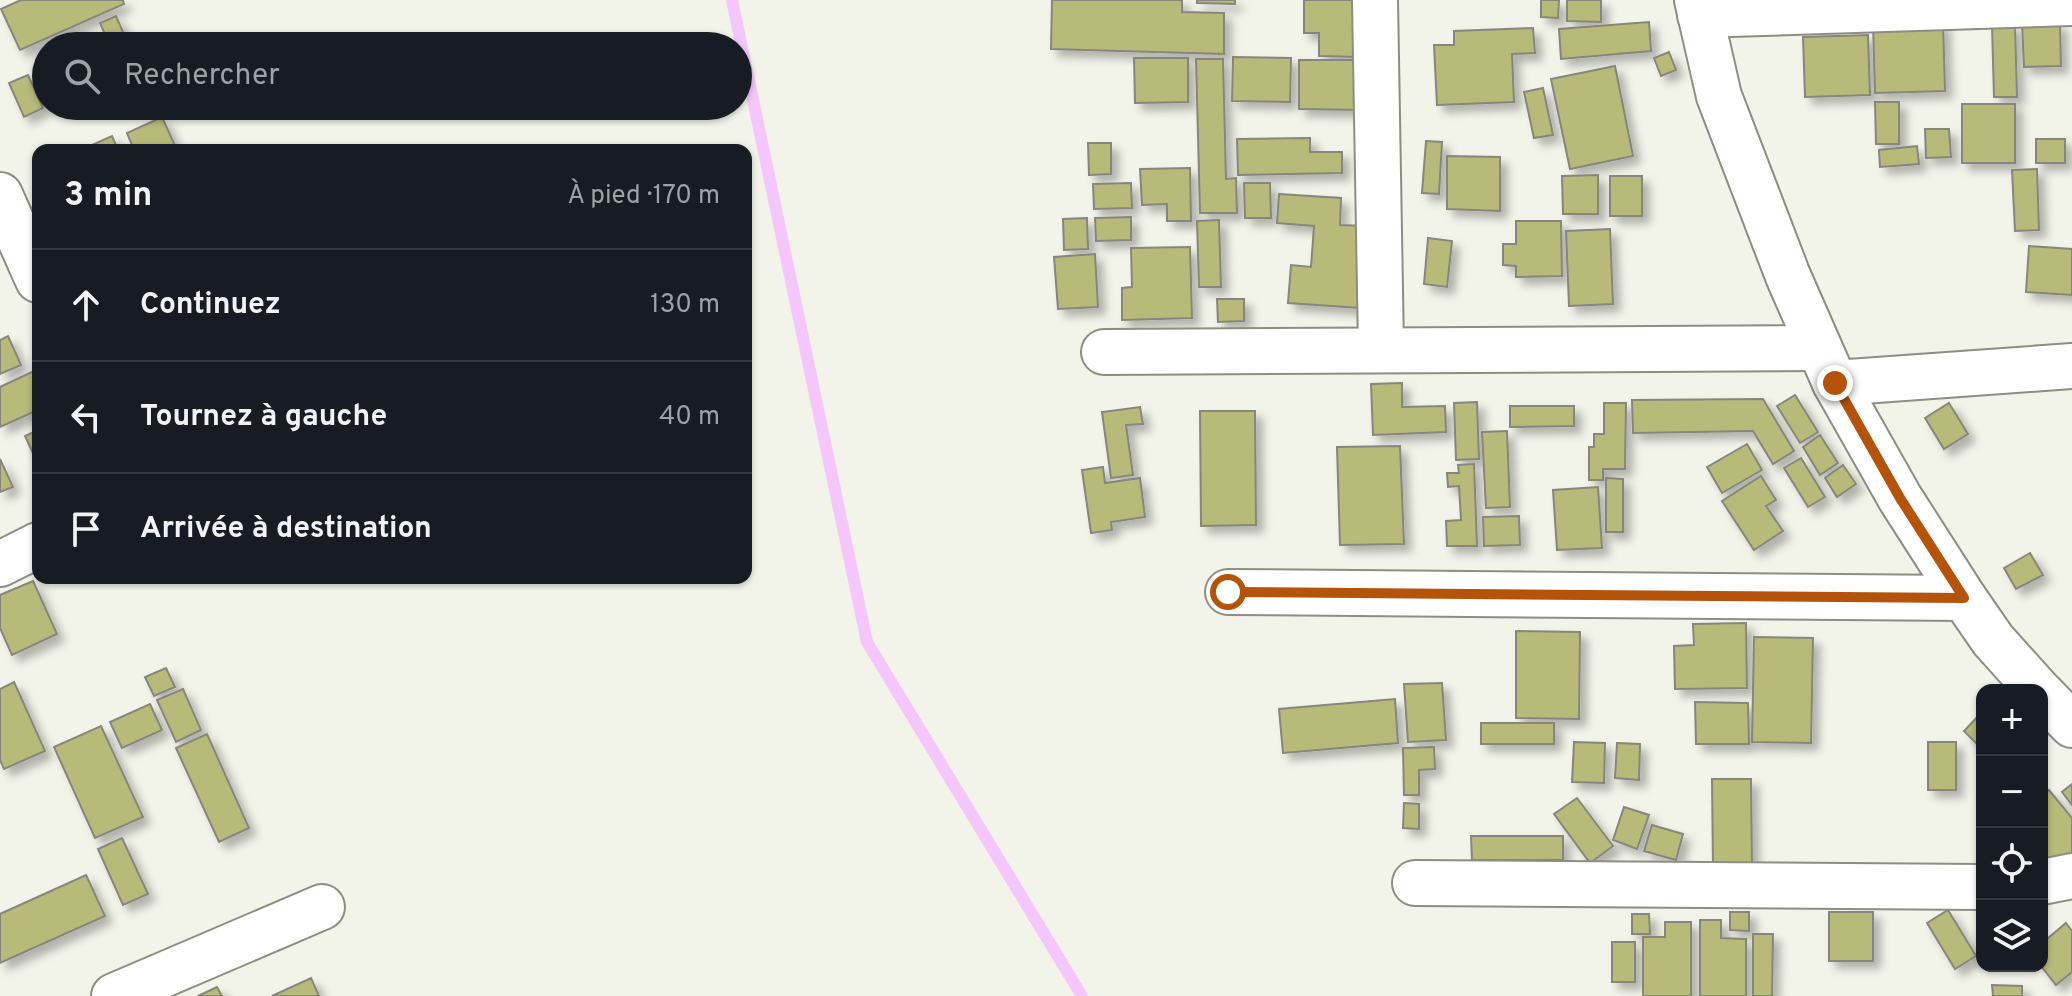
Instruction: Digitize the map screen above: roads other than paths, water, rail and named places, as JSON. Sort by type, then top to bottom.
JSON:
[{"type":"street","points":[[1375,0],[1381,348]]},
{"type":"street","points":[[2033,684],[1993,640],[1964,598],[1900,498],[1827,365],[1719,96],[1698,8],[2072,3]]},
{"type":"street","points":[[0,195],[32,267]]},
{"type":"street","points":[[1104,352],[1381,348],[1827,365],[2072,366]]},
{"type":"street","points":[[0,564],[32,548]]},
{"type":"street","points":[[1228,592],[1964,598]]},
{"type":"street","points":[[2048,700],[2072,725]]},
{"type":"street","points":[[2048,881],[2072,876]]},
{"type":"street","points":[[1415,883],[1976,887]]},
{"type":"street","points":[[114,996],[322,907]]},
{"type":"waterway","points":[[732,0],[739,32]]},
{"type":"waterway","points":[[752,95],[867,642],[1082,996]]}]
